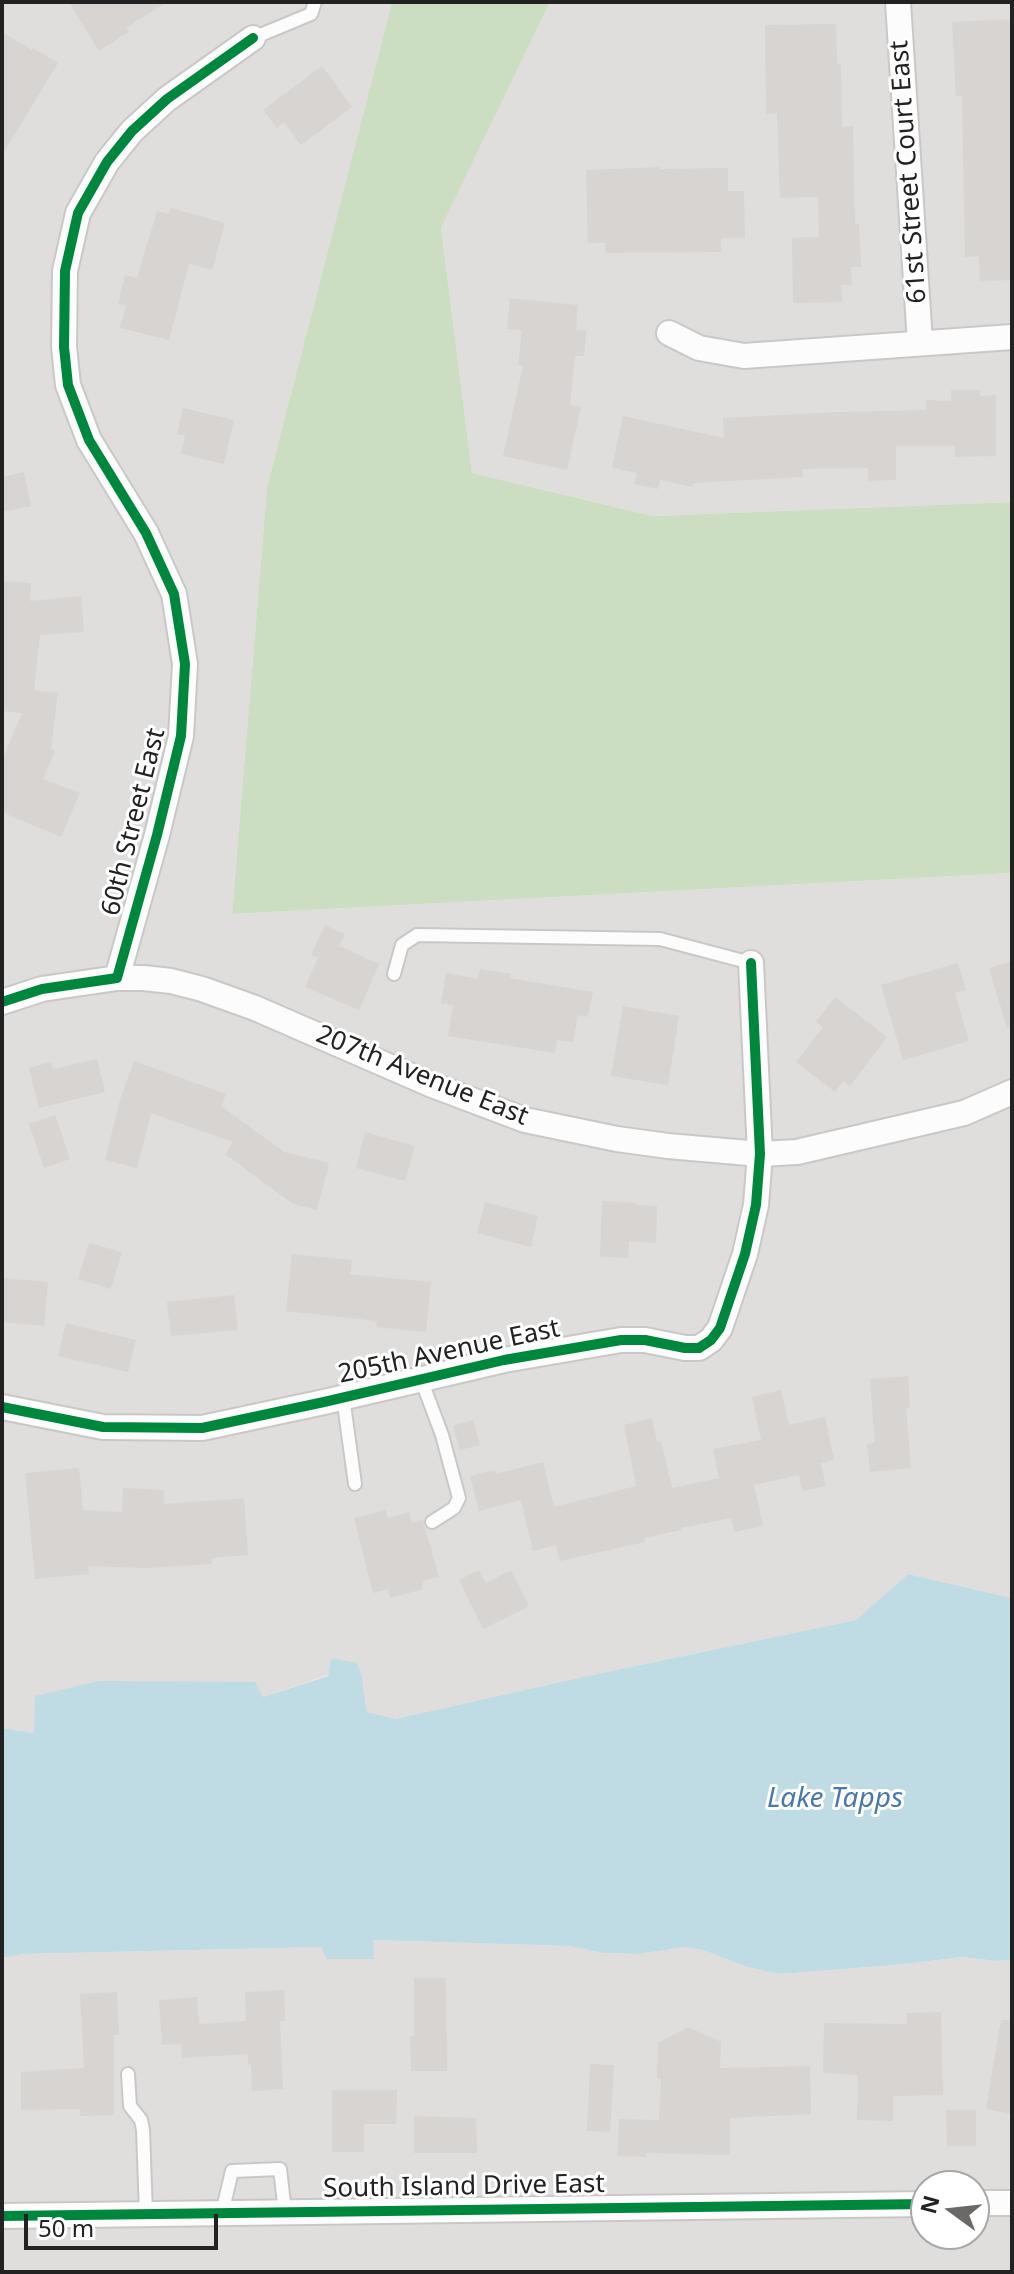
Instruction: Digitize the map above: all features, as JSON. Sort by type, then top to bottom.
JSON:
[{"type":"street","name":"61st Street Court East","points":[[898,2],[920,343]]},
{"type":"street","name":"60th Street East","points":[[117,978],[181,736],[185,664],[174,594],[146,533],[89,440],[68,385],[64,347],[65,271],[78,213],[100,173],[123,141],[167,99],[253,38]]},
{"type":"street","points":[[669,333],[699,348],[744,356],[1012,337]]},
{"type":"street","name":"205th Avenue East","points":[[2,1407],[103,1427],[202,1428],[504,1360],[621,1340],[645,1340],[699,1348],[711,1340],[720,1328],[745,1254],[756,1205],[760,1154],[751,963]]},
{"type":"street","points":[[2,1002],[42,989],[117,978]]},
{"type":"street","name":"207th Avenue East","points":[[117,978],[157,979],[202,989],[255,1008],[432,1085],[525,1120],[668,1146],[760,1154],[797,1152],[964,1113],[1012,1092]]},
{"type":"street","points":[[990,2203],[1012,2203]]},
{"type":"street","name":"South Island Drive East","points":[[2,2216],[910,2204]]},
{"type":"lane","points":[[253,38],[311,14],[315,2]]},
{"type":"lane","points":[[394,974],[402,945],[417,935],[660,939],[751,963]]},
{"type":"lane","points":[[421,1379],[442,1435],[459,1498],[454,1508],[432,1522]]},
{"type":"lane","points":[[343,1397],[355,1484]]},
{"type":"lane","points":[[128,2074],[130,2106],[141,2120],[143,2130],[146,2214]]},
{"type":"lane","points":[[222,2213],[232,2171],[280,2169],[285,2212]]},
{"type":"shaded area","points":[[2,2],[392,2],[267,487],[232,914],[1012,873],[1012,1598],[908,1574],[856,1620],[395,1719],[367,1712],[362,1678],[332,1658],[328,1675],[263,1697],[34,1733],[2,1728]]},
{"type":"shaded area","points":[[550,2],[1012,2],[1012,502],[653,516],[472,473],[441,228]]},
{"type":"shaded area","points":[[372,1940],[570,1946],[603,1953],[637,1954],[686,1947],[780,1974],[963,1957],[1012,1960],[1012,2272],[2,2272],[2,1958],[23,1954],[323,1947],[326,1959],[373,1959]]},
{"type":"green space","points":[[392,2],[550,2],[441,228],[472,473],[653,516],[1012,502],[1012,873],[232,914],[267,487]]},
{"type":"water","name":"Lake Tapps","points":[[908,1574],[1012,1598],[1012,1960],[963,1957],[780,1974],[686,1947],[637,1954],[603,1953],[570,1946],[373,1940],[374,1959],[326,1959],[322,1947],[23,1954],[2,1958],[2,1728],[34,1733],[35,1696],[99,1681],[255,1682],[263,1697],[328,1676],[331,1658],[357,1663],[367,1712],[395,1719],[856,1620]]},
{"type":"building","points":[[69,2],[167,2],[126,28],[129,32],[99,51]]},
{"type":"building","points":[[1012,19],[1012,280],[980,281],[979,256],[965,257],[962,96],[956,96],[952,22]]},
{"type":"building","points":[[836,24],[837,64],[841,64],[842,127],[853,126],[855,224],[859,224],[861,267],[851,267],[852,285],[841,285],[842,302],[793,303],[792,238],[819,237],[818,197],[780,198],[777,113],[766,114],[765,25]]},
{"type":"building","points":[[2,32],[58,63],[2,155]]},
{"type":"building","points":[[322,66],[352,107],[301,145],[284,122],[277,128],[263,110]]},
{"type":"building","points":[[728,168],[728,191],[744,191],[745,238],[721,238],[721,252],[606,253],[605,243],[588,243],[586,170]]},
{"type":"building","points":[[171,208],[225,223],[212,270],[189,264],[169,340],[120,328],[126,306],[118,304],[125,275],[137,278],[157,211],[169,214]]},
{"type":"building","points":[[510,298],[578,305],[576,330],[586,330],[584,356],[575,356],[570,405],[581,407],[567,470],[503,456],[523,366],[518,365],[522,330],[507,329]]},
{"type":"building","points":[[951,390],[980,390],[980,396],[996,395],[996,456],[955,457],[955,446],[896,446],[896,480],[868,481],[868,468],[803,469],[803,477],[693,483],[692,487],[660,480],[658,489],[634,484],[637,473],[612,468],[623,416],[724,438],[723,418],[926,410],[926,400],[951,401]]},
{"type":"building","points":[[183,408],[234,420],[224,464],[181,454],[185,436],[177,434]]},
{"type":"building","points":[[24,472],[31,506],[2,512],[2,477]]},
{"type":"building","points":[[2,581],[31,583],[30,601],[81,596],[84,632],[40,635],[34,690],[58,693],[51,749],[55,751],[43,779],[80,793],[61,837],[2,812],[2,761],[22,713],[2,711]]},
{"type":"building","points":[[325,925],[345,934],[339,946],[379,964],[359,1010],[305,987],[318,958],[311,955]]},
{"type":"building","points":[[1012,961],[1012,1027],[1007,1028],[989,968]]},
{"type":"building","points":[[958,963],[966,990],[955,993],[969,1041],[903,1060],[881,985]]},
{"type":"building","points":[[480,969],[511,974],[510,978],[593,992],[588,1017],[578,1015],[573,1042],[557,1040],[555,1053],[448,1036],[453,1005],[441,1003],[446,973],[478,979]]},
{"type":"building","points":[[835,997],[887,1037],[850,1086],[843,1081],[835,1092],[796,1062],[823,1027],[816,1022]]},
{"type":"building","points":[[623,1006],[679,1016],[668,1085],[611,1076]]},
{"type":"building","points":[[97,1059],[105,1092],[39,1108],[29,1068],[51,1062],[53,1069]]},
{"type":"building","points":[[134,1061],[226,1094],[221,1106],[284,1152],[329,1163],[317,1210],[293,1204],[225,1154],[233,1142],[151,1113],[137,1168],[105,1160],[120,1100]]},
{"type":"building","points":[[55,1115],[70,1159],[44,1168],[29,1124]]},
{"type":"building","points":[[365,1132],[415,1146],[405,1181],[356,1168]]},
{"type":"building","points":[[602,1201],[657,1206],[656,1243],[629,1241],[628,1258],[600,1257]]},
{"type":"building","points":[[485,1202],[538,1216],[531,1247],[477,1233]]},
{"type":"building","points":[[89,1243],[122,1252],[111,1289],[78,1279]]},
{"type":"building","points":[[292,1254],[352,1260],[350,1274],[431,1282],[426,1332],[376,1327],[377,1321],[286,1311]]},
{"type":"building","points":[[2,1278],[48,1282],[44,1326],[2,1322]]},
{"type":"building","points":[[234,1295],[238,1330],[171,1336],[167,1302]]},
{"type":"building","points":[[66,1323],[136,1340],[128,1372],[58,1356]]},
{"type":"building","points":[[908,1376],[910,1407],[906,1408],[911,1468],[870,1472],[867,1444],[875,1443],[870,1379]]},
{"type":"building","points":[[781,1390],[789,1425],[825,1417],[834,1460],[821,1463],[826,1486],[803,1491],[799,1475],[754,1485],[763,1526],[734,1532],[731,1518],[681,1528],[644,1538],[645,1542],[560,1561],[556,1545],[533,1551],[521,1500],[479,1511],[470,1476],[495,1470],[496,1474],[543,1462],[554,1507],[636,1486],[624,1425],[652,1418],[672,1488],[719,1478],[713,1449],[761,1440],[752,1397]]},
{"type":"building","points":[[473,1420],[480,1445],[460,1450],[453,1426]]},
{"type":"building","points":[[79,1468],[83,1510],[122,1512],[123,1488],[164,1490],[164,1504],[244,1498],[248,1555],[211,1558],[212,1564],[147,1568],[88,1566],[89,1574],[35,1579],[25,1473]]},
{"type":"building","points":[[386,1510],[388,1518],[409,1512],[412,1523],[423,1520],[439,1577],[422,1581],[423,1589],[390,1598],[388,1589],[373,1593],[354,1518]]},
{"type":"building","points":[[479,1570],[486,1583],[511,1570],[529,1606],[483,1629],[459,1580]]},
{"type":"building","points":[[414,1978],[446,1978],[447,2071],[411,2071]]},
{"type":"building","points":[[284,1990],[285,2021],[280,2021],[283,2089],[252,2091],[248,2054],[182,2058],[181,2044],[162,2045],[159,2000],[197,1997],[199,2024],[246,2021],[245,1992]]},
{"type":"building","points":[[117,1992],[119,2035],[114,2035],[114,2115],[80,2116],[80,2109],[21,2110],[21,2072],[84,2068],[80,1994]]},
{"type":"building","points":[[941,2012],[943,2095],[893,2096],[893,2121],[857,2120],[858,2075],[823,2073],[824,2023],[907,2024],[907,2013]]},
{"type":"building","points":[[1001,2020],[1012,2020],[1012,2114],[986,2109]]},
{"type":"building","points":[[688,2027],[721,2042],[720,2068],[810,2066],[811,2114],[730,2118],[730,2155],[646,2153],[646,2157],[617,2156],[619,2119],[659,2120],[661,2079],[657,2078],[658,2043]]},
{"type":"building","points":[[590,2064],[614,2065],[610,2132],[587,2131]]},
{"type":"building","points":[[332,2090],[397,2090],[396,2124],[364,2124],[364,2152],[332,2152]]},
{"type":"building","points":[[946,2110],[976,2110],[976,2146],[947,2146]]},
{"type":"building","points":[[414,2116],[476,2118],[477,2153],[414,2153]]},
{"type":"cycle path","points":[[2,1002],[42,989],[117,978],[181,736],[185,664],[174,594],[146,533],[89,440],[68,385],[64,347],[65,271],[78,213],[107,162],[132,131],[167,99],[253,38]]},
{"type":"cycle path","points":[[2,1407],[103,1427],[202,1428],[504,1360],[621,1340],[645,1340],[699,1348],[711,1340],[720,1328],[745,1254],[756,1205],[760,1154],[751,963]]},
{"type":"cycle path","points":[[2,2216],[910,2204]]}]
